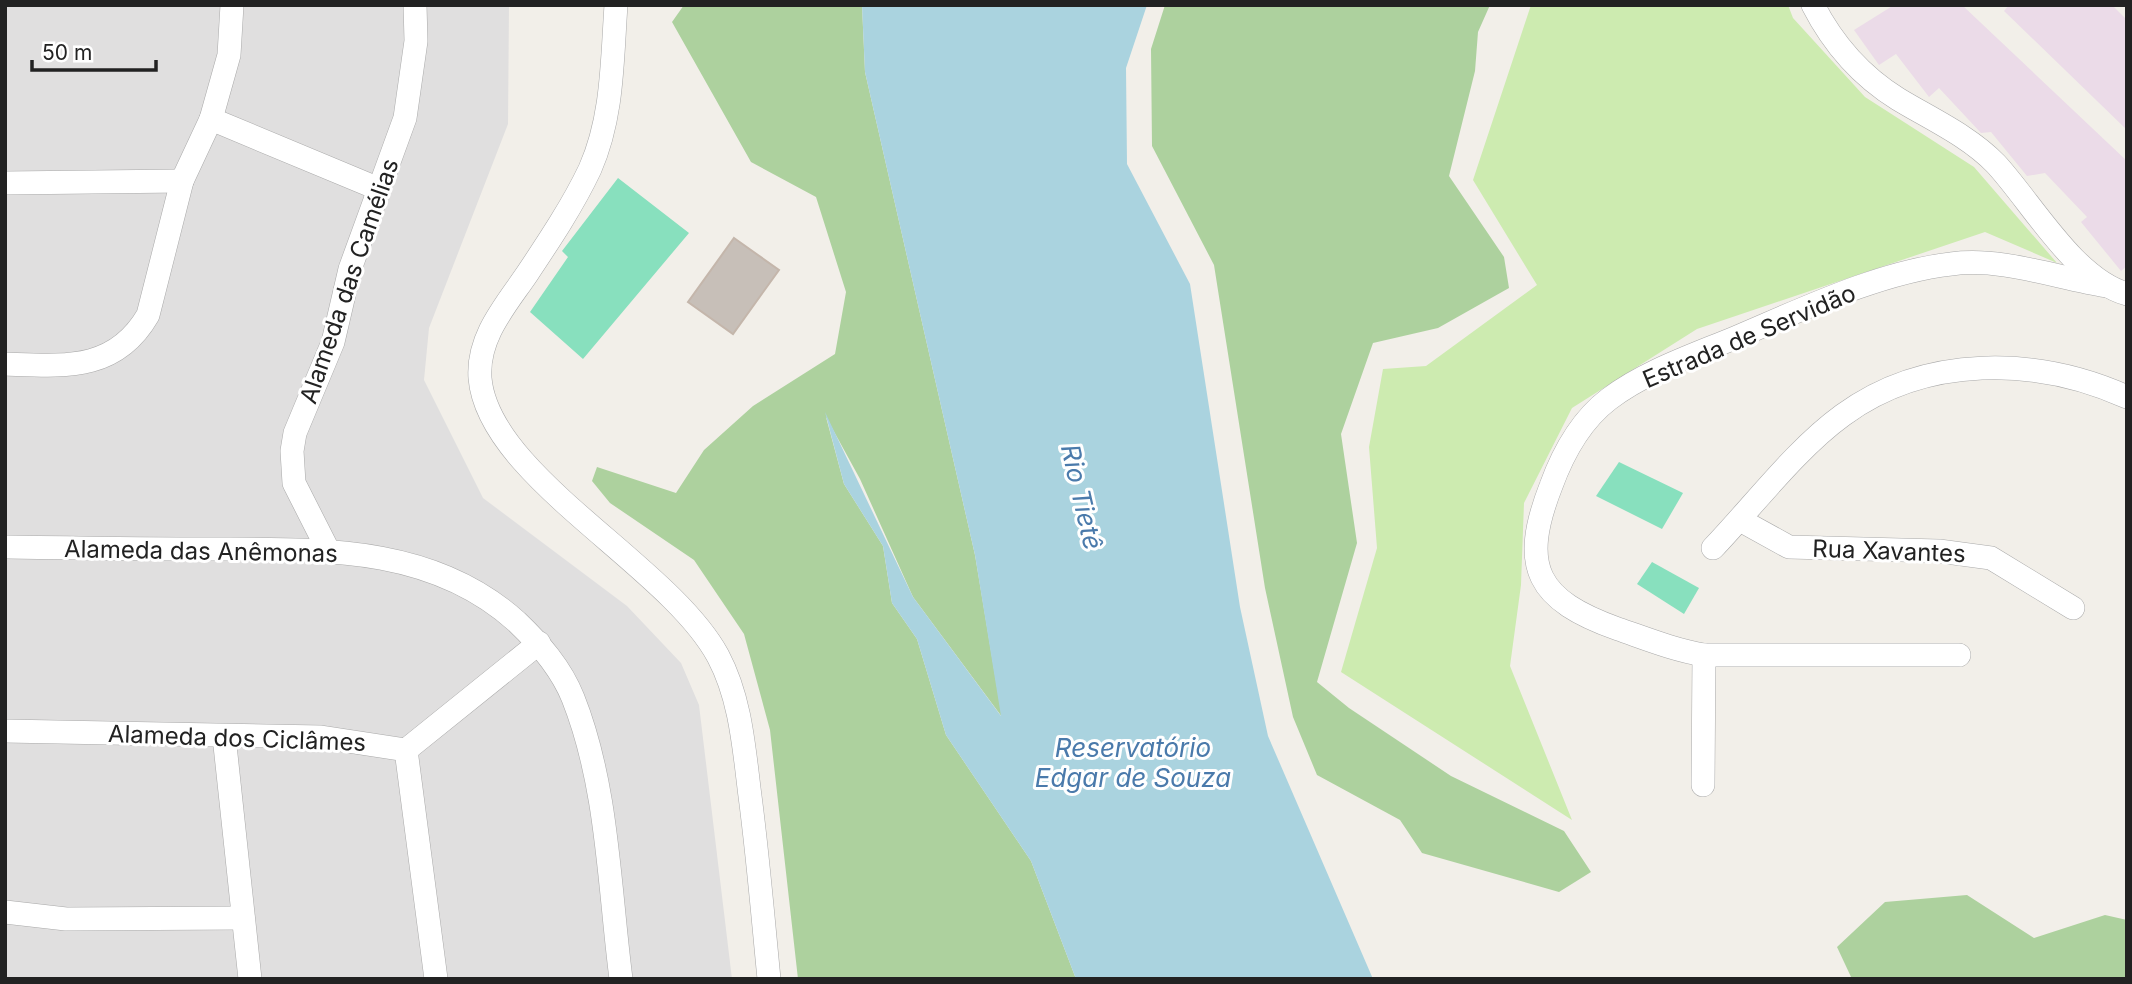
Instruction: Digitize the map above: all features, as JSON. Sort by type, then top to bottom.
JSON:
[{"type":"street","points":[[5,364],[62,366],[91,361],[125,345],[138,333],[148,315],[182,181],[211,119],[229,54],[232,5]]},
{"type":"street","name":"Alameda das Camélias","points":[[328,550],[294,483],[292,451],[299,423],[332,342],[350,269],[405,118],[412,89],[415,5]]},
{"type":"street","points":[[616,5],[610,99],[603,134],[590,170],[565,214],[490,329],[482,351],[482,395],[489,415],[512,449],[686,613],[718,657],[741,723],[769,979]]},
{"type":"street","points":[[1813,5],[1826,31],[1846,55],[1895,97],[1971,143],[1994,162],[2066,249],[2117,290]]},
{"type":"street","points":[[211,119],[379,189]]},
{"type":"street","points":[[5,183],[182,181]]},
{"type":"street","name":"Estrada de Servidão","points":[[1959,655],[1704,655],[1680,651],[1594,621],[1566,606],[1545,585],[1538,560],[1537,531],[1559,466],[1591,415],[1628,387],[1679,361],[1848,293],[1912,272],[1952,263],[1994,262],[2117,290]]},
{"type":"street","points":[[1713,548],[1842,416],[1874,396],[1922,377],[1960,368],[1989,366],[2038,372],[2097,386],[2127,397]]},
{"type":"street","name":"Rua Xavantes","points":[[1740,520],[1789,547],[1939,551],[1991,558],[2073,608]]},
{"type":"street","name":"Alameda das Anêmonas","points":[[5,547],[328,550],[430,569],[463,583],[491,601],[539,643],[572,695],[595,766],[621,979]]},
{"type":"street","points":[[436,979],[407,750],[539,643]]},
{"type":"street","points":[[1703,785],[1704,655]]},
{"type":"street","name":"Alameda dos Ciclâmes","points":[[5,731],[321,737],[407,750]]},
{"type":"street","points":[[224,736],[250,979]]},
{"type":"street","points":[[5,912],[66,919],[243,918]]},
{"type":"shaded area","points":[[5,5],[509,5],[508,124],[429,328],[424,380],[483,498],[627,606],[681,663],[699,705],[732,979],[5,979]]},
{"type":"shaded area","points":[[1894,5],[1962,5],[2127,161],[2127,266],[2121,271],[2081,222],[2087,217],[2045,173],[2027,176],[1991,132],[1981,133],[1939,88],[1929,97],[1896,54],[1879,65],[1854,30]]},
{"type":"shaded area","points":[[2009,5],[2112,5],[2127,20],[2127,130],[2004,11]]},
{"type":"green space","points":[[684,5],[862,5],[865,72],[975,555],[1002,717],[913,597],[860,479],[826,417],[844,484],[883,546],[892,603],[917,639],[946,735],[1031,861],[1076,979],[798,979],[770,730],[744,634],[694,560],[610,503],[592,481],[597,467],[676,493],[704,450],[753,406],[835,354],[846,292],[816,197],[751,162],[672,22]]},
{"type":"green space","points":[[1165,5],[1490,5],[1478,32],[1475,71],[1449,176],[1504,257],[1509,288],[1438,328],[1373,343],[1341,434],[1357,543],[1317,682],[1349,708],[1451,776],[1564,831],[1591,872],[1559,892],[1422,853],[1400,820],[1317,775],[1293,717],[1265,588],[1214,265],[1152,146],[1151,49]]},
{"type":"green space","points":[[1531,5],[1788,5],[1793,18],[1865,97],[1974,167],[2057,263],[1985,232],[1697,329],[1572,408],[1524,503],[1521,585],[1510,666],[1572,820],[1341,672],[1377,548],[1369,447],[1383,369],[1426,366],[1537,285],[1473,180]]},
{"type":"green space","points":[[618,178],[689,233],[583,359],[530,312],[568,257],[562,251]]},
{"type":"green space","points":[[1619,462],[1683,493],[1662,529],[1596,496]]},
{"type":"green space","points":[[1652,562],[1699,588],[1684,614],[1637,584]]},
{"type":"green space","points":[[1967,895],[2034,938],[2105,915],[2127,920],[2127,979],[1852,979],[1837,947],[1885,902]]},
{"type":"water","name":"Reservatório Edgar de Souza","points":[[862,5],[1147,5],[1126,68],[1127,164],[1190,284],[1240,607],[1268,736],[1373,979],[1076,979],[1031,861],[946,735],[917,639],[892,603],[883,546],[844,484],[825,412],[913,597],[1001,716],[975,555],[865,72]]},
{"type":"building","points":[[734,238],[779,270],[733,334],[688,302]]},
{"type":"water label","name":"Rio Tietê","points":[[1082,497]]}]
